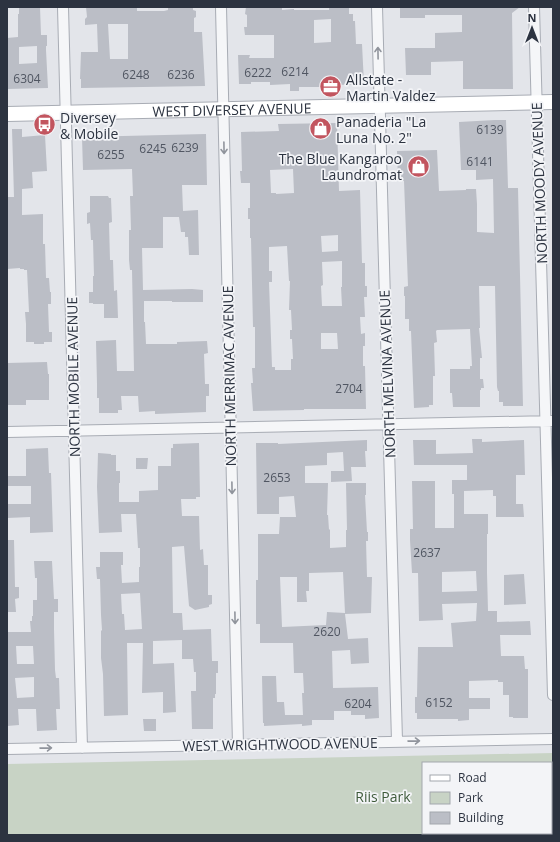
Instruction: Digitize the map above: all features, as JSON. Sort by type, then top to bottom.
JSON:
[{"type":"main road","name":"WEST DIVERSEY AVENUE","points":[[7,114],[553,102]]},
{"type":"street","name":"NORTH MOBILE AVENUE","points":[[63,7],[82,748]]},
{"type":"street","name":"NORTH MERRIMAC AVENUE","points":[[220,7],[238,745]]},
{"type":"street","name":"NORTH MELVINA AVENUE","points":[[377,7],[397,742]]},
{"type":"street","name":"NORTH MOODY AVENUE","points":[[534,7],[536,103],[549,421],[553,695]]},
{"type":"street","points":[[7,432],[549,421]]},
{"type":"street","name":"WEST WRIGHTWOOD AVENUE","points":[[7,749],[553,738]]},
{"type":"green space","name":"Riis Park","points":[[553,753],[553,835],[7,835],[7,764]]},
{"type":"building","points":[[19,7],[40,7],[41,35],[47,35],[46,50],[48,88],[7,89],[7,38],[18,37]],"holes":[[[37,46],[37,63],[19,64],[19,47]]]},
{"type":"building","points":[[86,7],[137,7],[137,11],[164,11],[168,10],[168,7],[193,7],[193,10],[196,11],[196,17],[194,18],[194,32],[202,32],[205,86],[81,88],[81,52],[98,52],[97,24],[85,25],[85,19],[87,17]],"holes":[[[108,24],[128,24],[128,59],[110,59]]]},
{"type":"building","points":[[246,7],[282,7],[282,10],[329,10],[329,7],[349,7],[349,14],[353,14],[353,21],[355,21],[356,44],[362,44],[364,84],[337,85],[337,90],[325,90],[325,87],[299,87],[299,91],[290,91],[290,84],[270,85],[270,82],[251,82],[251,84],[239,84],[238,55],[250,55],[249,58],[274,58],[274,35],[245,35],[244,27],[247,27],[247,15],[245,14]],"holes":[[[331,19],[331,42],[314,43],[314,20]]]},
{"type":"building","points":[[400,7],[520,7],[512,13],[513,89],[463,89],[463,61],[431,62],[431,75],[406,75],[405,48],[435,48],[435,33],[462,32],[462,15],[425,15],[425,18],[400,18]]},
{"type":"building","points":[[506,120],[508,188],[518,188],[523,406],[503,406],[503,402],[499,402],[499,391],[497,387],[495,286],[479,286],[479,328],[482,358],[480,358],[480,379],[483,379],[484,388],[481,388],[480,390],[480,407],[453,407],[452,393],[450,393],[450,369],[470,369],[470,366],[472,366],[470,329],[436,331],[437,342],[434,343],[435,376],[433,376],[433,405],[429,405],[429,407],[414,408],[411,331],[409,331],[409,319],[405,319],[404,287],[408,286],[404,181],[398,181],[397,151],[437,150],[439,191],[476,189],[477,232],[494,233],[493,179],[476,180],[476,170],[461,170],[459,122]]},
{"type":"building","points":[[337,123],[339,191],[360,190],[362,263],[365,263],[365,286],[367,286],[367,297],[364,297],[365,317],[360,317],[361,334],[365,333],[365,346],[363,346],[363,366],[365,366],[366,409],[253,411],[251,383],[253,383],[252,368],[255,368],[255,327],[253,327],[250,219],[248,219],[248,208],[250,208],[250,183],[241,183],[241,132],[279,131],[278,124]],"holes":[[[293,169],[294,193],[271,193],[270,170]],[[338,235],[338,251],[322,252],[321,236]],[[287,246],[290,281],[289,310],[291,310],[292,330],[290,330],[290,339],[292,339],[293,359],[291,359],[291,370],[275,370],[275,367],[272,367],[269,282],[272,282],[272,271],[269,271],[269,247]],[[342,261],[342,306],[322,306],[322,262]],[[321,333],[337,333],[338,349],[321,349]]]},
{"type":"building","points":[[12,129],[22,129],[22,137],[45,135],[47,171],[32,172],[33,188],[22,189],[22,215],[43,214],[43,244],[45,244],[46,278],[49,278],[51,292],[51,304],[48,304],[49,332],[52,332],[52,342],[44,342],[44,344],[26,342],[25,312],[29,312],[27,270],[20,268],[7,269],[7,197],[14,197]]},
{"type":"building","points":[[206,134],[207,185],[182,185],[183,211],[198,210],[199,255],[189,255],[188,237],[185,237],[185,232],[181,232],[179,217],[163,217],[163,248],[142,248],[143,290],[203,290],[203,302],[144,301],[144,322],[146,344],[177,344],[177,342],[207,341],[208,353],[204,354],[205,384],[209,384],[209,396],[206,396],[206,412],[155,414],[155,411],[139,412],[138,396],[121,396],[122,410],[118,410],[118,413],[99,413],[99,398],[97,398],[96,341],[116,340],[117,371],[134,371],[132,270],[130,270],[129,260],[129,230],[131,230],[130,196],[133,196],[132,169],[83,170],[82,137]]},
{"type":"building","points":[[90,196],[108,196],[111,198],[112,222],[109,223],[110,260],[113,260],[114,291],[117,290],[118,318],[104,318],[104,304],[89,303],[89,292],[93,292],[94,276],[93,240],[91,240],[90,223],[87,224],[87,213],[90,212]]},
{"type":"building","points":[[47,362],[49,374],[49,400],[26,400],[26,405],[7,405],[7,363]]},
{"type":"building","points":[[472,439],[482,439],[482,442],[524,440],[525,475],[516,475],[516,504],[523,504],[524,517],[496,517],[496,496],[493,496],[493,490],[464,491],[464,514],[488,514],[488,611],[497,611],[497,622],[530,621],[531,635],[500,635],[501,656],[524,656],[525,669],[528,669],[528,718],[509,717],[509,695],[503,695],[503,682],[498,682],[498,680],[469,681],[469,698],[490,698],[490,709],[469,709],[469,720],[458,721],[458,719],[417,719],[417,713],[415,713],[415,697],[417,697],[418,647],[453,647],[451,623],[476,621],[477,603],[442,604],[443,620],[419,621],[418,573],[412,573],[410,540],[410,529],[413,529],[412,481],[435,481],[435,528],[454,528],[454,494],[452,494],[452,480],[467,480],[467,465],[414,465],[413,440],[436,440],[436,454],[473,453]],"holes":[[[476,571],[477,591],[442,592],[442,572]]]},
{"type":"building","points":[[367,440],[367,451],[365,451],[366,467],[351,467],[352,481],[331,482],[331,471],[344,471],[343,452],[327,453],[327,465],[305,466],[305,483],[328,483],[327,515],[329,530],[330,529],[330,548],[346,547],[346,483],[366,483],[365,495],[368,532],[368,541],[366,541],[367,577],[372,577],[371,613],[345,614],[348,639],[368,638],[369,663],[351,664],[350,650],[332,651],[333,688],[378,687],[379,718],[365,719],[365,715],[351,715],[351,711],[334,711],[334,720],[312,720],[312,725],[302,726],[302,724],[264,726],[262,676],[276,676],[277,702],[284,702],[285,715],[303,715],[303,673],[294,673],[293,643],[260,643],[260,624],[256,624],[258,534],[279,534],[280,517],[296,517],[294,496],[279,497],[279,514],[257,514],[256,443],[278,444]],"holes":[[[343,572],[345,613],[327,612],[326,625],[282,627],[280,577],[297,577],[297,602],[307,602],[306,591],[309,591],[309,573]]]},
{"type":"building","points":[[199,443],[200,497],[196,497],[196,499],[181,499],[182,516],[199,516],[200,550],[203,549],[204,565],[208,565],[208,595],[212,595],[212,604],[209,605],[209,607],[195,610],[189,606],[184,546],[172,547],[173,613],[182,613],[183,630],[211,629],[212,661],[218,661],[218,673],[216,673],[216,694],[215,698],[213,698],[213,729],[192,729],[191,691],[196,691],[196,672],[194,672],[193,659],[182,659],[182,640],[153,641],[153,664],[174,663],[176,712],[163,713],[163,692],[142,693],[143,643],[127,643],[128,715],[104,716],[101,658],[102,630],[100,579],[97,579],[96,567],[100,567],[100,552],[123,552],[123,565],[121,565],[122,583],[139,582],[140,548],[138,548],[136,514],[121,514],[122,532],[99,533],[97,487],[98,453],[116,455],[116,471],[120,471],[119,502],[139,502],[139,491],[158,490],[158,466],[171,466],[171,448],[173,448],[173,444]],"holes":[[[140,593],[142,629],[125,630],[124,614],[122,614],[121,594]]]},
{"type":"building","points":[[48,448],[49,473],[51,473],[53,532],[30,533],[30,517],[7,518],[7,504],[31,504],[31,486],[7,486],[7,476],[26,476],[26,449]]},
{"type":"building","points":[[136,458],[148,458],[147,469],[136,469]]},
{"type":"building","points":[[7,540],[14,540],[15,587],[19,587],[19,598],[15,599],[16,612],[7,612]]},
{"type":"building","points":[[34,561],[52,561],[54,599],[58,599],[58,612],[54,612],[55,670],[56,678],[59,678],[60,709],[56,709],[57,730],[37,731],[36,709],[18,709],[19,725],[7,726],[7,632],[31,632],[30,621],[32,621],[33,616],[33,600],[37,600],[37,578],[35,578]],"holes":[[[16,646],[33,646],[34,664],[17,664]],[[34,677],[34,697],[17,698],[15,678]]]},
{"type":"building","points":[[524,574],[526,604],[504,605],[504,575]]},
{"type":"building","points":[[143,719],[156,719],[156,731],[144,731]]},
{"type":"place","name":"Allstate - Martin Valdez","points":[[331,87]]},
{"type":"place","name":"Diversey & Mobile","points":[[44,125]]},
{"type":"place","name":"Panaderia \"La Luna No. 2\"","points":[[320,129]]},
{"type":"place","name":"The Blue Kangaroo Laundromat","points":[[418,166]]}]
